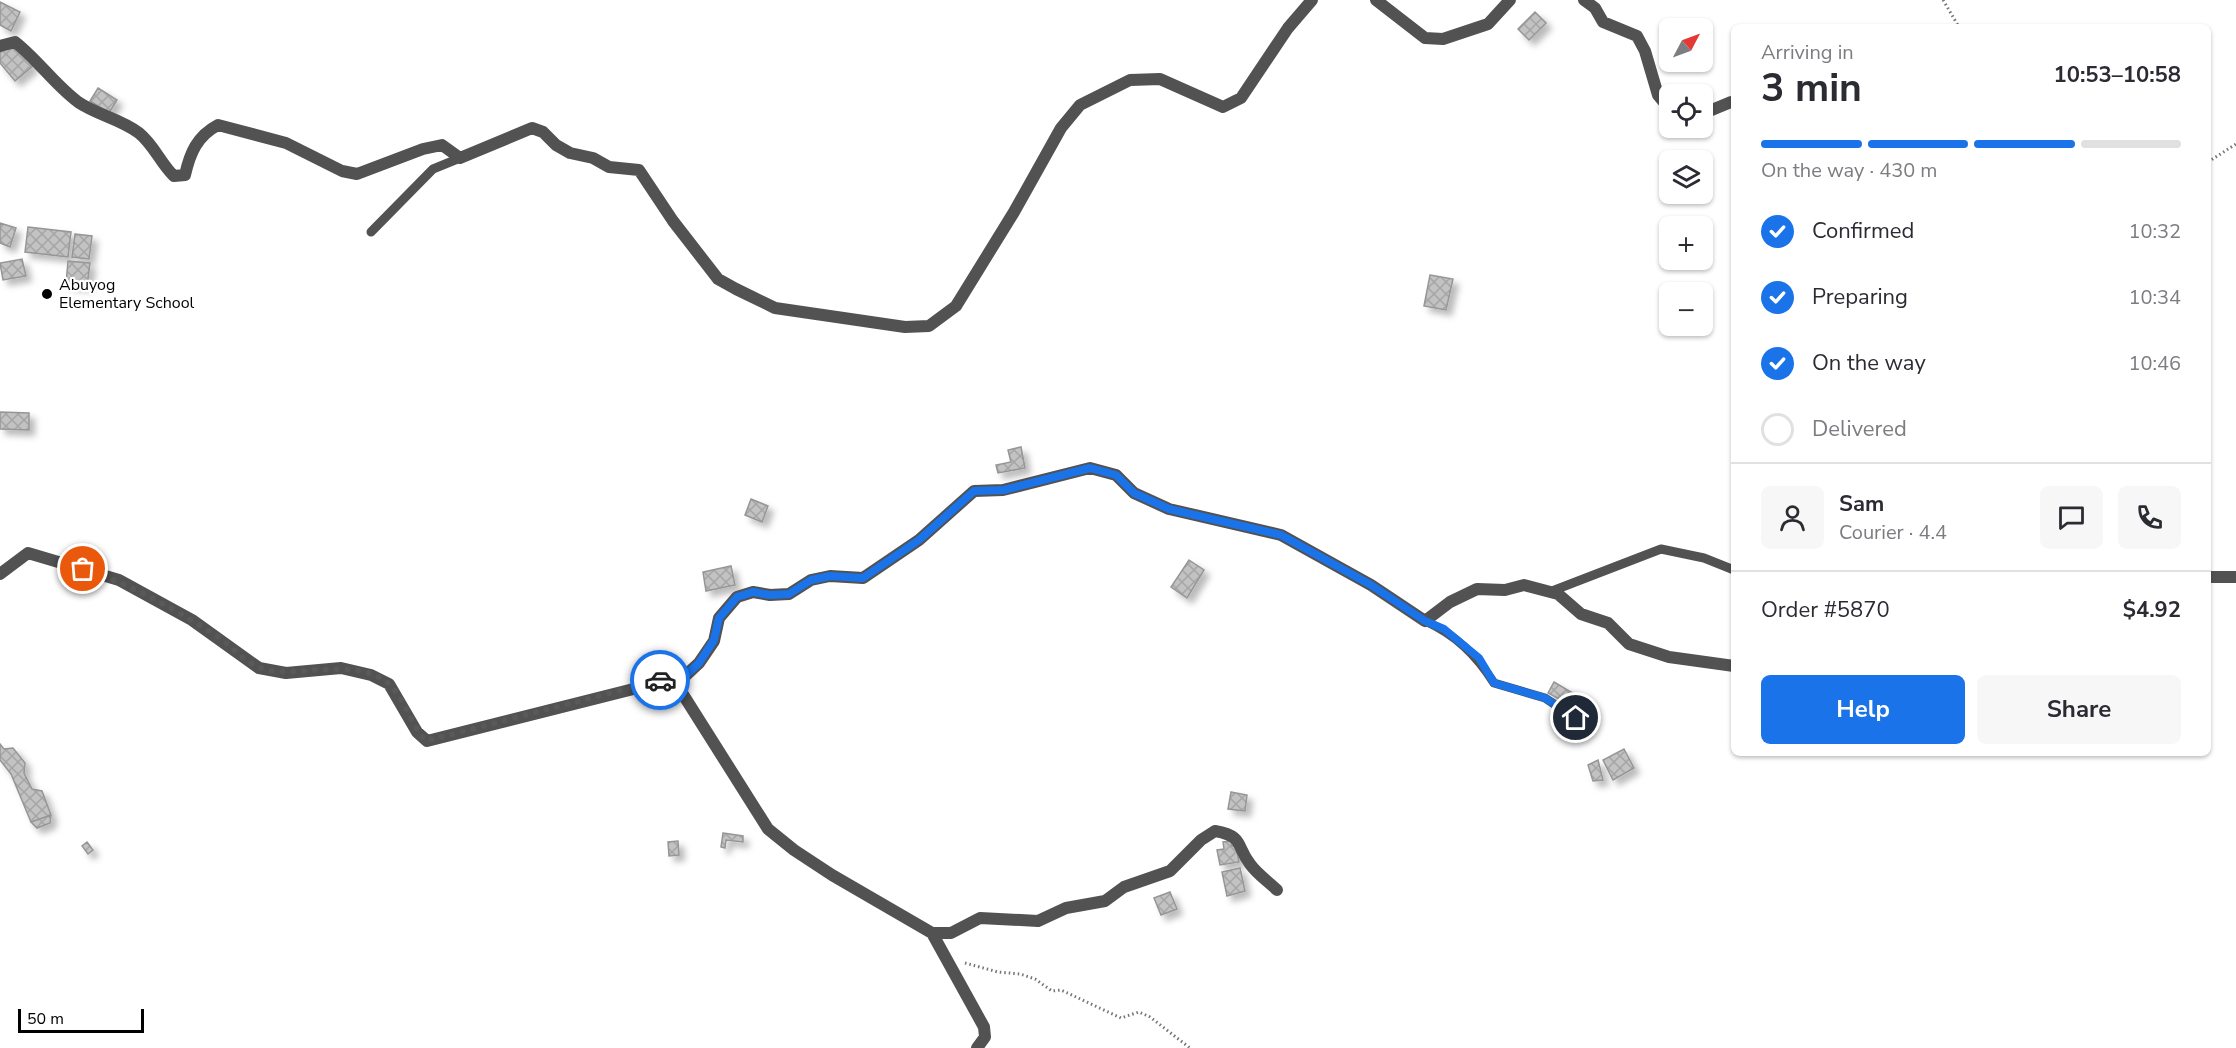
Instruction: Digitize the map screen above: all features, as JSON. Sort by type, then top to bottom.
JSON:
[{"type":"street","points":[[0,46],[15,42],[77,101],[97,114],[111,118],[140,134],[174,176],[184,175],[190,155],[203,132],[218,125],[286,143],[342,171],[357,174],[423,149],[442,145],[460,158],[532,128],[543,132],[556,145],[570,153],[593,158],[609,167],[639,170],[673,220],[718,279],[775,308],[905,327],[928,326],[956,306],[1014,212],[1061,129],[1080,105],[1130,80],[1160,79],[1223,107],[1241,98],[1288,28],[1312,0]]},
{"type":"street","points":[[1376,0],[1425,38],[1443,39],[1488,24],[1510,0]]},
{"type":"street","points":[[1584,0],[1595,8],[1602,22],[1637,36],[1645,51],[1659,96]]},
{"type":"street","points":[[1713,109],[1731,102]]},
{"type":"street","points":[[0,574],[28,553],[66,563],[119,580],[192,620],[259,668],[286,673],[341,669],[371,675],[389,684],[417,732],[426,741],[672,677],[685,676],[699,663],[714,640],[719,618],[737,597],[753,592],[770,595],[789,594],[811,580],[830,576],[863,578],[919,540],[974,491],[1004,490],[1090,468],[1116,475],[1134,493],[1169,509],[1281,535],[1371,585],[1425,621],[1450,602],[1477,590],[1505,590],[1524,585],[1552,591],[1581,614],[1608,623],[1629,644],[1669,657],[1731,666]]},
{"type":"street","points":[[2211,577],[2236,577]]},
{"type":"street","points":[[672,677],[768,829],[794,850],[832,875],[932,933],[951,933],[980,918],[1012,922],[1038,921],[1066,908],[1105,902],[1124,886],[1170,871],[1201,840],[1215,831],[1230,834],[1244,849],[1249,864],[1277,890]]},
{"type":"street","points":[[932,933],[986,1032],[977,1048]]},
{"type":"lane","points":[[371,232],[433,169],[460,158]]},
{"type":"lane","points":[[1552,591],[1661,549],[1704,558],[1731,569]]},
{"type":"lane","points":[[1425,621],[1444,629],[1479,658],[1494,683],[1545,698],[1587,726]]},
{"type":"path","points":[[1943,0],[1957,24]]},
{"type":"path","points":[[2211,160],[2236,144]]},
{"type":"path","points":[[949,964],[954,961],[998,972],[1020,974],[1035,979],[1052,991],[1061,990],[1120,1018],[1139,1012],[1150,1017],[1190,1048]]},
{"type":"building","points":[[0,2],[20,12],[11,31],[0,25]]},
{"type":"building","points":[[1535,12],[1546,23],[1529,40],[1518,29]]},
{"type":"building","points":[[12,42],[33,66],[15,81],[0,63],[0,53]]},
{"type":"building","points":[[98,88],[117,100],[109,113],[90,101]]},
{"type":"building","points":[[0,223],[16,228],[10,247],[0,243]]},
{"type":"building","points":[[28,227],[71,232],[68,257],[25,252]]},
{"type":"building","points":[[75,234],[92,236],[89,259],[72,257]]},
{"type":"building","points":[[22,259],[26,276],[3,280],[0,263]]},
{"type":"building","points":[[68,261],[90,263],[87,286],[66,284]]},
{"type":"building","points":[[1430,275],[1453,279],[1446,310],[1424,306]]},
{"type":"building","points":[[0,412],[29,413],[29,430],[0,429]]},
{"type":"building","points":[[1021,447],[1025,468],[998,473],[996,465],[1011,462],[1008,450]]},
{"type":"building","points":[[751,499],[768,506],[762,522],[745,515]]},
{"type":"building","points":[[1189,560],[1204,570],[1187,598],[1171,587]]},
{"type":"building","points":[[731,566],[735,585],[706,591],[703,572]]},
{"type":"building","points":[[1554,682],[1576,695],[1570,705],[1548,693]]},
{"type":"building","points":[[0,744],[4,749],[13,748],[25,763],[24,773],[32,789],[42,791],[51,815],[31,822],[11,774],[0,760]]},
{"type":"building","points":[[1624,749],[1634,768],[1613,780],[1603,760]]},
{"type":"building","points":[[1598,760],[1603,780],[1593,781],[1588,765]]},
{"type":"building","points":[[1231,792],[1247,795],[1245,811],[1228,809]]},
{"type":"building","points":[[51,815],[50,823],[37,828],[31,822]]},
{"type":"building","points":[[723,833],[743,836],[743,842],[726,840],[725,848],[721,847]]},
{"type":"building","points":[[678,841],[679,855],[669,856],[668,842]]},
{"type":"building","points":[[1231,841],[1232,846],[1236,846],[1239,862],[1220,865],[1217,850],[1224,849],[1223,842]]},
{"type":"building","points":[[87,842],[93,850],[88,854],[82,846]]},
{"type":"building","points":[[1240,868],[1245,891],[1227,896],[1222,872]]},
{"type":"building","points":[[1170,892],[1177,909],[1161,915],[1154,898]]},
{"type":"way so far","points":[[83,569],[119,580],[158,604],[192,620],[223,640],[239,656],[259,668],[286,673],[341,669],[371,675],[389,684],[417,732],[426,741],[660,680]]},
{"type":"place","name":"Abuyog Elementary School","points":[[47,294]]},
{"type":"route","points":[[660,680],[685,676],[699,663],[714,640],[719,618],[737,597],[753,592],[770,595],[789,594],[811,580],[830,576],[863,578],[919,540],[974,491],[1004,490],[1090,468],[1116,475],[1134,493],[1169,509],[1281,535],[1371,585],[1425,621],[1444,629],[1479,658],[1494,683],[1545,698],[1576,718]]}]
